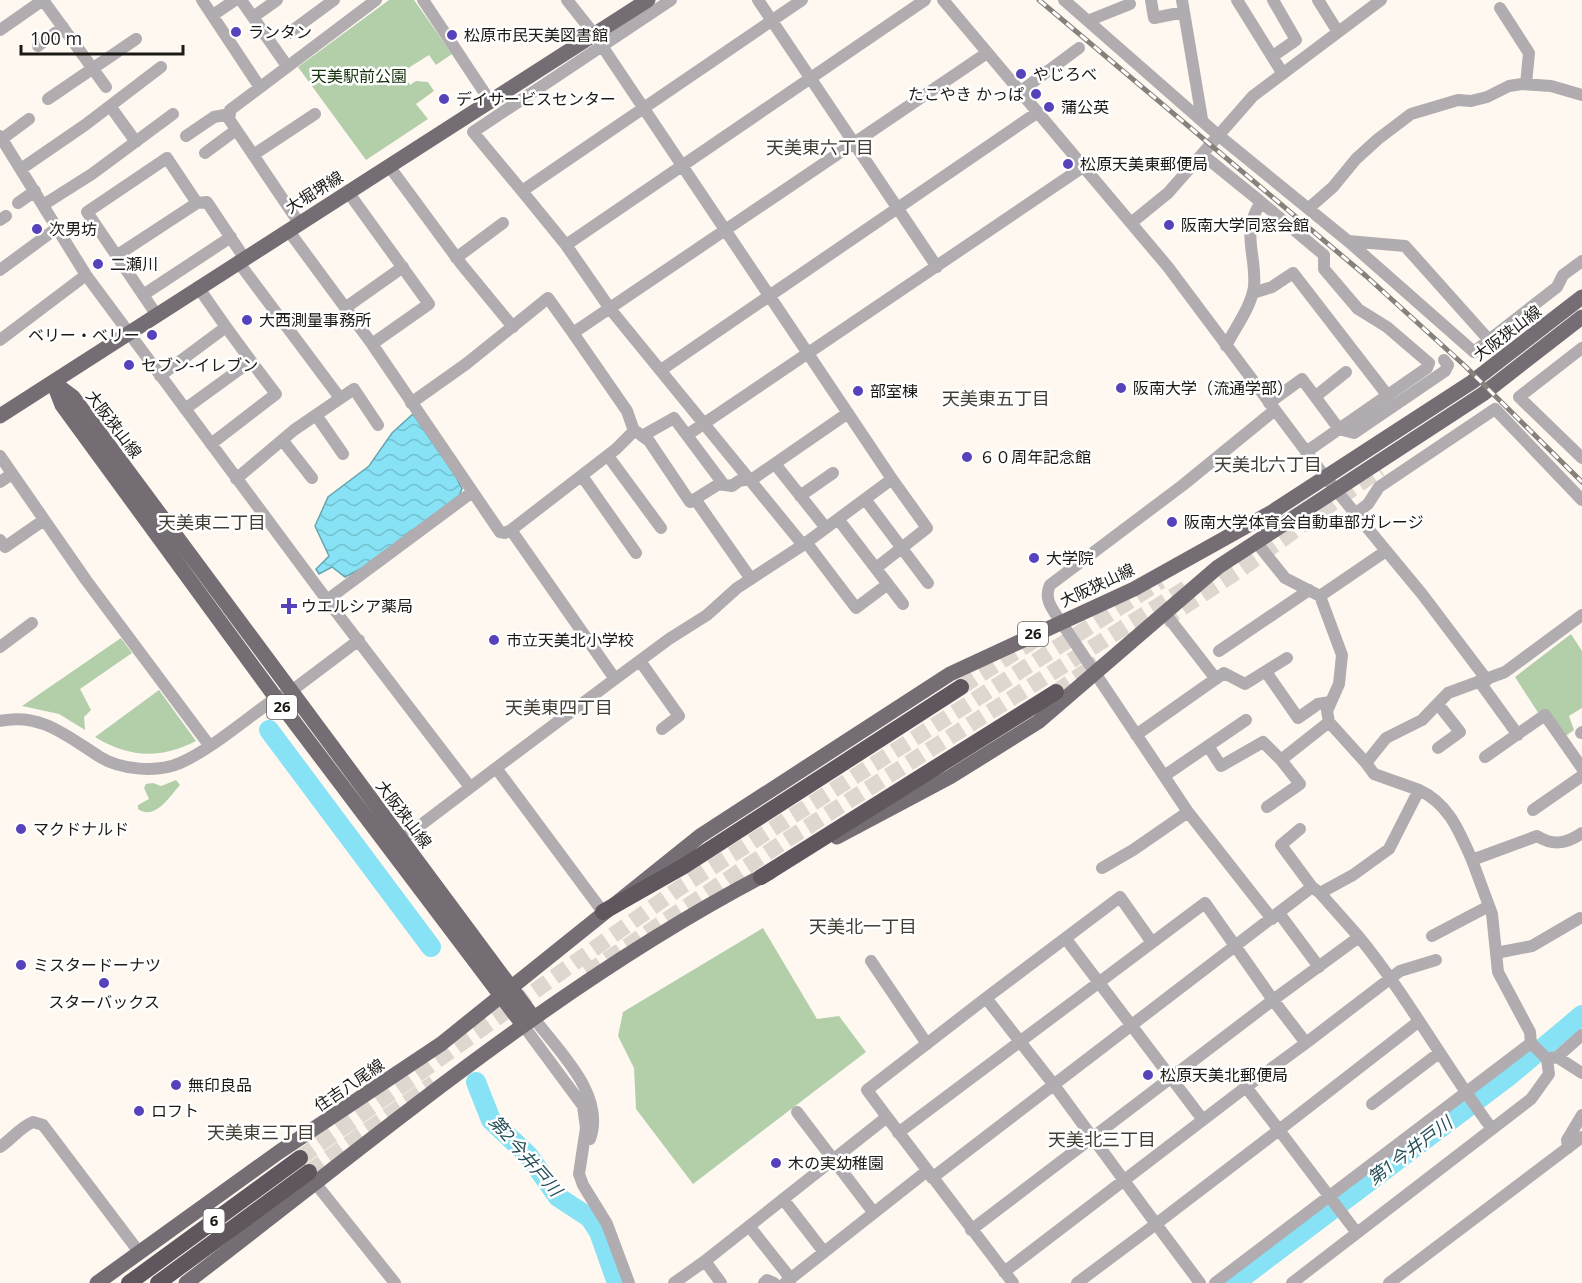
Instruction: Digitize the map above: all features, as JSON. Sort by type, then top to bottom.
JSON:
[{"type":"highway","points":[[603,912],[684,866],[961,687]]},
{"type":"highway","points":[[761,876],[1056,692]]},
{"type":"highway","name":"6","points":[[129,1283],[308,1171]]},
{"type":"highway","name":"6","points":[[158,1283],[308,1171]]},
{"type":"main road","name":"大堀堺線","points":[[0,416],[490,101],[598,41],[648,0]]},
{"type":"main road","name":"大阪狭山線","points":[[506,993],[603,912],[700,836],[924,689],[977,660],[1188,561],[1326,478],[1472,382],[1582,297]]},
{"type":"main road","name":"大阪狭山線","points":[[52,382],[62,405],[276,698],[528,1021],[649,941],[761,876],[983,758],[1038,722],[1096,675],[1164,612],[1218,567],[1483,394],[1582,317]]},
{"type":"main road","name":"大阪狭山線","points":[[52,382],[73,397],[401,840],[506,993]]},
{"type":"main road","name":"住吉八尾線","points":[[97,1283],[279,1152],[441,1044],[506,993]]},
{"type":"main road","points":[[186,1283],[308,1171],[528,1021]]},
{"type":"street","points":[[0,30],[43,0],[106,87]]},
{"type":"street","points":[[202,0],[260,86]]},
{"type":"street","points":[[213,15],[235,0]]},
{"type":"street","points":[[241,0],[286,66]]},
{"type":"street","points":[[253,17],[277,0]]},
{"type":"street","points":[[289,33],[334,0]]},
{"type":"street","points":[[376,0],[230,110],[229,119],[345,308],[372,344],[471,494],[500,532],[505,533],[638,433],[674,418],[724,485]]},
{"type":"street","points":[[423,0],[490,101]]},
{"type":"street","points":[[567,0],[598,41],[927,528],[876,568]]},
{"type":"street","points":[[671,0],[598,41],[474,132],[566,245],[611,310],[747,479],[805,544],[856,608],[888,584]]},
{"type":"street","points":[[758,0],[937,267]]},
{"type":"street","points":[[522,191],[802,0]]},
{"type":"street","points":[[566,245],[925,0]]},
{"type":"street","points":[[944,0],[1131,223],[1326,478],[1386,551],[1483,680],[1518,735]]},
{"type":"street","points":[[1064,0],[1202,118],[1218,135],[1348,241],[1474,352],[1557,287],[1563,275],[1582,261]]},
{"type":"street","points":[[1151,0],[1154,18],[1183,6],[1202,118]]},
{"type":"street","points":[[1237,0],[1283,74]]},
{"type":"street","points":[[1273,0],[1296,40],[1273,56]]},
{"type":"street","points":[[1318,0],[1338,32]]},
{"type":"street","points":[[1131,223],[1168,193],[1253,96],[1374,2]]},
{"type":"street","points":[[1090,20],[1130,4]]},
{"type":"street","points":[[1500,8],[1529,53],[1526,84]]},
{"type":"street","points":[[39,46],[63,27]]},
{"type":"street","points":[[48,99],[136,39]]},
{"type":"street","points":[[1021,91],[1079,48]]},
{"type":"street","points":[[573,333],[727,232],[987,54]]},
{"type":"street","points":[[21,169],[161,67]]},
{"type":"street","points":[[1309,208],[1333,187],[1370,145],[1411,114],[1458,100],[1479,99],[1509,86],[1526,84],[1551,86],[1582,95]]},
{"type":"street","points":[[110,106],[136,142]]},
{"type":"street","points":[[661,370],[1038,112]]},
{"type":"street","points":[[43,205],[173,114]]},
{"type":"street","points":[[186,136],[214,117],[230,114]]},
{"type":"street","points":[[253,155],[315,114]]},
{"type":"street","points":[[29,119],[1,138],[86,275],[236,479],[421,725],[471,787]]},
{"type":"street","points":[[205,153],[236,130]]},
{"type":"street","points":[[1203,155],[1324,255],[1324,269],[1358,309],[1387,327],[1429,363],[1427,368],[1306,452]]},
{"type":"street","points":[[156,314],[87,212],[167,159],[197,203]]},
{"type":"street","points":[[389,166],[456,258],[513,327]]},
{"type":"street","points":[[687,435],[809,355],[1083,167]]},
{"type":"street","points":[[18,203],[35,191]]},
{"type":"street","points":[[348,192],[429,304],[372,344]]},
{"type":"street","points":[[116,256],[197,203],[207,202],[231,237],[242,261],[340,398]]},
{"type":"street","points":[[1226,346],[1253,293],[1255,274],[1248,234],[1254,212],[1261,202]]},
{"type":"street","points":[[456,258],[504,223]]},
{"type":"street","points":[[0,270],[57,228]]},
{"type":"street","points":[[143,296],[231,237]]},
{"type":"street","points":[[1348,241],[1406,246],[1489,340]]},
{"type":"street","points":[[345,308],[403,267]]},
{"type":"street","points":[[1253,293],[1272,287],[1293,273],[1388,396]]},
{"type":"street","points":[[0,340],[86,275]]},
{"type":"street","points":[[198,287],[276,394],[211,444]]},
{"type":"street","points":[[411,403],[548,298],[627,411],[638,433],[649,441],[690,502],[719,484],[732,486],[754,478],[848,413]]},
{"type":"street","points":[[160,375],[226,327]]},
{"type":"street","points":[[1582,348],[1520,397],[1582,458]]},
{"type":"street","points":[[1319,967],[1188,812],[1047,598],[1050,585],[1183,485],[1302,379],[1339,429],[1354,433],[1445,371],[1448,365],[1444,360]]},
{"type":"street","points":[[185,409],[251,361]]},
{"type":"street","points":[[1316,396],[1346,372]]},
{"type":"street","points":[[236,479],[316,415],[354,389],[378,425]]},
{"type":"street","points":[[1355,514],[1368,504],[1379,487],[1495,409],[1582,500]]},
{"type":"street","points":[[316,415],[343,454]]},
{"type":"street","points":[[283,441],[312,478]]},
{"type":"street","points":[[0,456],[44,520],[209,745]]},
{"type":"street","points":[[608,456],[661,528]]},
{"type":"street","points":[[775,464],[826,528]]},
{"type":"street","points":[[800,496],[833,473]]},
{"type":"street","points":[[0,482],[12,474]]},
{"type":"street","points":[[582,476],[636,553]]},
{"type":"street","points":[[401,840],[615,679],[707,615],[751,579],[805,544],[892,478]]},
{"type":"street","points":[[327,600],[471,494]]},
{"type":"street","points":[[695,499],[751,579]]},
{"type":"street","points":[[865,499],[928,583]]},
{"type":"street","points":[[838,519],[903,604]]},
{"type":"street","points":[[0,540],[5,548],[44,520]]},
{"type":"street","points":[[511,530],[615,679]]},
{"type":"street","points":[[1256,542],[1276,570],[1315,593],[1342,655],[1339,684],[1327,711],[1329,723],[1374,774],[1433,797],[1451,815],[1472,860],[1489,906],[1498,972],[1530,1032],[1532,1044],[1550,1058],[1582,1073]]},
{"type":"street","points":[[1219,651],[1386,551]]},
{"type":"street","points":[[1164,612],[1216,679]]},
{"type":"street","points":[[1366,763],[1386,738],[1422,720],[1459,687],[1483,680],[1517,664],[1582,615]]},
{"type":"street","points":[[0,646],[32,623]]},
{"type":"street","points":[[0,721],[28,720],[54,726],[102,759],[129,767],[155,769],[180,763],[209,745],[276,698],[290,692],[359,640]]},
{"type":"street","points":[[1136,735],[1224,673],[1245,684],[1287,658]]},
{"type":"street","points":[[640,661],[679,716],[662,729]]},
{"type":"street","points":[[1266,672],[1298,718],[1318,704],[1330,702]]},
{"type":"street","points":[[1438,704],[1460,732],[1438,748]]},
{"type":"street","points":[[1485,757],[1545,716],[1582,768]]},
{"type":"street","points":[[1164,776],[1246,720]]},
{"type":"street","points":[[1281,760],[1329,723]]},
{"type":"street","points":[[1208,746],[1221,766],[1263,742],[1281,760],[1299,783],[1267,807]]},
{"type":"street","points":[[496,768],[603,912]]},
{"type":"street","points":[[1533,810],[1582,776]]},
{"type":"street","points":[[749,1226],[788,1281],[874,1213],[1054,1085],[1275,916],[1316,890],[1353,875],[1389,849],[1419,790]]},
{"type":"street","points":[[1102,868],[1133,850],[1188,812]]},
{"type":"street","points":[[1300,829],[1281,845],[1316,890],[1392,977],[1418,1022],[1465,1093],[1492,1128]]},
{"type":"street","points":[[1472,860],[1537,836],[1548,843],[1560,843],[1582,833]]},
{"type":"street","points":[[1012,1283],[867,1090],[1120,897],[1151,941]]},
{"type":"street","points":[[898,1133],[1151,941],[1205,903],[1306,1043]]},
{"type":"street","points":[[1432,936],[1489,906]]},
{"type":"street","points":[[1496,953],[1532,946],[1580,918]]},
{"type":"street","points":[[971,1230],[1359,937]]},
{"type":"street","points":[[1066,939],[1203,1120]]},
{"type":"street","points":[[1004,1272],[1400,971],[1436,960]]},
{"type":"street","points":[[871,961],[927,1044]]},
{"type":"street","points":[[986,998],[1054,1085],[1200,1283]]},
{"type":"street","points":[[528,1021],[583,1084],[594,1106],[593,1130],[579,1162],[583,1185],[607,1224],[629,1283]]},
{"type":"street","points":[[1077,1283],[1418,1022]]},
{"type":"street","points":[[1550,1058],[1582,1035]]},
{"type":"street","points":[[1215,1283],[1532,1044]]},
{"type":"street","points":[[1372,1104],[1439,1053]]},
{"type":"street","points":[[1292,1283],[1531,1099],[1549,1074],[1550,1058]]},
{"type":"street","points":[[1246,1087],[1357,1233]]},
{"type":"street","points":[[797,1112],[874,1213]]},
{"type":"street","points":[[1568,1148],[1567,1140],[1582,1115]]},
{"type":"street","points":[[674,1283],[887,1117]]},
{"type":"street","points":[[0,1147],[12,1139],[21,1126],[33,1122],[43,1125],[139,1252]]},
{"type":"street","points":[[1389,1283],[1582,1137]]},
{"type":"street","points":[[308,1171],[395,1283]]},
{"type":"street","points":[[783,1199],[824,1252]]},
{"type":"street","points":[[705,1261],[721,1283]]},
{"type":"street","points":[[764,1283],[767,1280],[774,1283]]},
{"type":"green space","name":"天美駅前公園","points":[[389,0],[414,0],[452,54],[436,65],[429,55],[402,72],[410,85],[416,81],[428,82],[434,91],[416,104],[428,119],[366,160],[298,67]]},
{"type":"green space","points":[[1571,634],[1582,651],[1582,708],[1569,716],[1574,730],[1563,738],[1539,714],[1515,677]]},
{"type":"green space","points":[[121,638],[132,653],[80,689],[91,710],[84,717],[85,730],[59,714],[22,706]]},
{"type":"green space","points":[[159,690],[196,741],[170,751],[145,754],[120,749],[95,737]]},
{"type":"green space","points":[[176,780],[180,785],[162,806],[150,812],[138,809],[138,805],[149,799],[144,788],[146,784],[153,783],[161,786]]},
{"type":"green space","points":[[763,928],[817,1019],[839,1016],[866,1052],[693,1184],[636,1109],[634,1068],[618,1036],[623,1012]]},
{"type":"water","points":[[413,414],[455,475],[462,489],[458,498],[366,566],[345,577],[332,567],[319,574],[316,569],[329,556],[315,526],[328,497],[369,466],[392,433]]},
{"type":"waterway","points":[[269,730],[431,947]]},
{"type":"waterway","name":"第1今井戸川","points":[[1235,1283],[1509,1076],[1582,1015]]},
{"type":"waterway","name":"第2今井戸川","points":[[476,1082],[491,1120],[528,1155],[558,1197],[590,1218],[599,1232],[617,1283]]},
{"type":"tunnel","points":[[1162,621],[1241,569],[1380,469]]},
{"type":"tunnel","points":[[300,1158],[678,889],[1161,581]]},
{"type":"tunnel","points":[[587,973],[785,841],[1188,587]]},
{"type":"tunnel","points":[[961,687],[1036,639]]},
{"type":"tunnel","points":[[1056,692],[1098,663]]},
{"type":"tunnel","points":[[309,1172],[434,1083]]},
{"type":"railway","points":[[1039,0],[1366,276],[1465,366],[1582,482]]},
{"type":"place","name":"ランタン","points":[[236,32]]},
{"type":"place","name":"松原市民天美図書館","points":[[452,35]]},
{"type":"place","name":"やじろべ","points":[[1021,74]]},
{"type":"place","name":"たこやき かっぱ","points":[[1036,94]]},
{"type":"place","name":"デイサービスセンター","points":[[444,99]]},
{"type":"place","name":"蒲公英","points":[[1049,107]]},
{"type":"place","name":"松原天美東郵便局","points":[[1068,164]]},
{"type":"place","name":"阪南大学同窓会館","points":[[1169,225]]},
{"type":"place","name":"次男坊","points":[[37,229]]},
{"type":"place","name":"二瀬川","points":[[98,264]]},
{"type":"place","name":"大西測量事務所","points":[[247,320]]},
{"type":"place","name":"ベリー・ベリー","points":[[152,335]]},
{"type":"place","name":"セブン-イレブン","points":[[129,365]]},
{"type":"place","name":"阪南大学（流通学部）","points":[[1121,388]]},
{"type":"place","name":"部室棟","points":[[858,391]]},
{"type":"place","name":"６０周年記念館","points":[[967,457]]},
{"type":"place","name":"阪南大学体育会自動車部ガレージ","points":[[1172,522]]},
{"type":"place","name":"大学院","points":[[1034,558]]},
{"type":"place","name":"ウエルシア薬局","points":[[289,606]]},
{"type":"place","name":"市立天美北小学校","points":[[494,640]]},
{"type":"place","name":"マクドナルド","points":[[21,829]]},
{"type":"place","name":"ミスタードーナツ","points":[[21,965]]},
{"type":"place","name":"スターバックス","points":[[104,983]]},
{"type":"place","name":"松原天美北郵便局","points":[[1148,1075]]},
{"type":"place","name":"無印良品","points":[[176,1085]]},
{"type":"place","name":"ロフト","points":[[139,1111]]},
{"type":"place","name":"木の実幼稚園","points":[[776,1163]]},
{"type":"district","name":"天美東六丁目","points":[[820,148]]},
{"type":"district","name":"天美東五丁目","points":[[996,399]]},
{"type":"district","name":"天美北六丁目","points":[[1268,465]]},
{"type":"district","name":"天美東二丁目","points":[[212,523]]},
{"type":"district","name":"天美東四丁目","points":[[559,708]]},
{"type":"district","name":"天美北一丁目","points":[[863,927]]},
{"type":"district","name":"天美東三丁目","points":[[261,1133]]},
{"type":"district","name":"天美北三丁目","points":[[1102,1140]]}]
